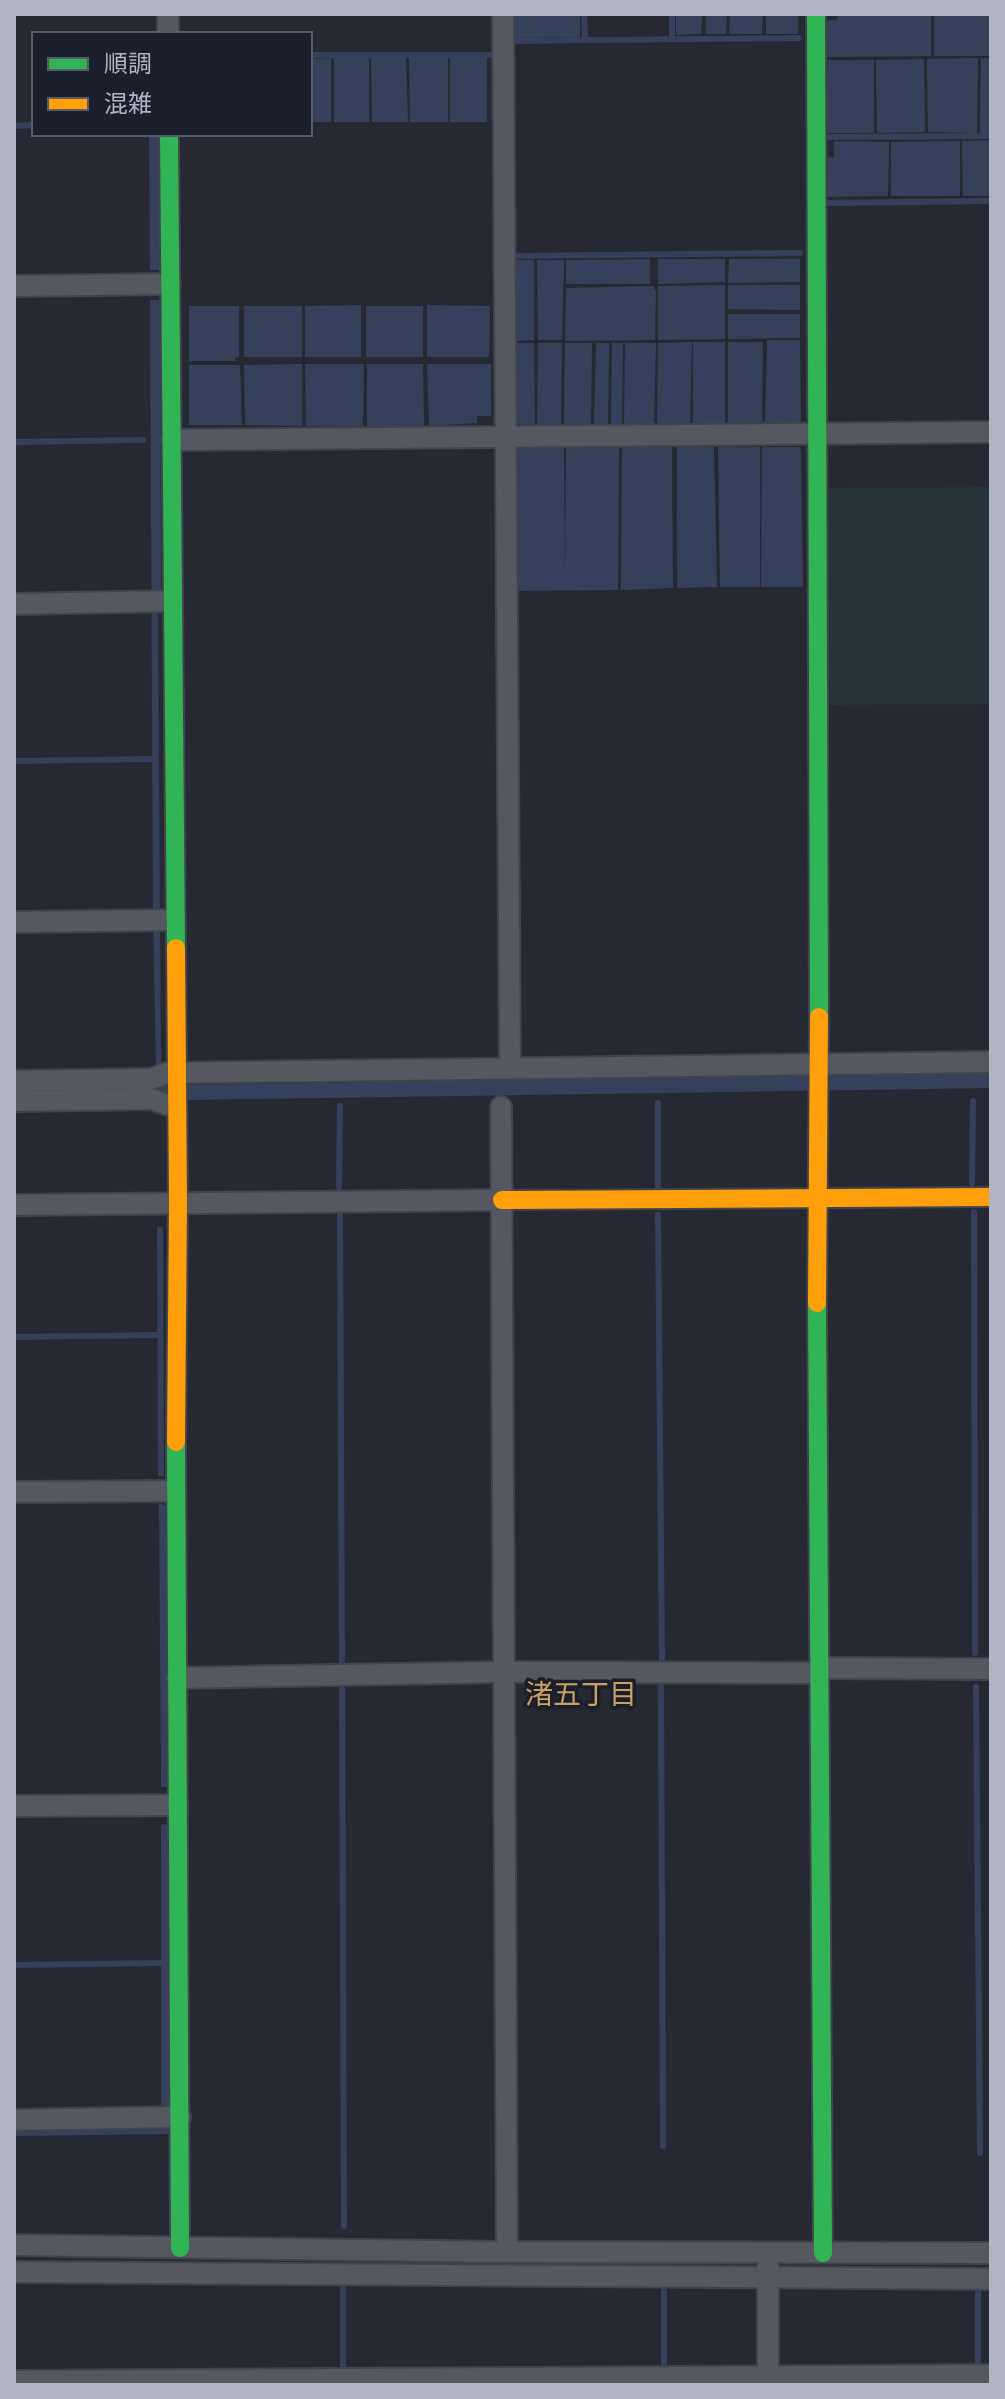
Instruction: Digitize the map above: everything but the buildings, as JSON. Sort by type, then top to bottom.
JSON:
[{"type":"street","points":[[503,14],[510,1069]]},
{"type":"street","points":[[816,14],[819,434],[819,1064],[816,1199],[823,2253]]},
{"type":"street","points":[[169,136],[172,440],[161,602],[164,1075],[176,1105],[178,1203],[175,1491],[180,2248]]},
{"type":"street","points":[[14,286],[170,284]]},
{"type":"street","points":[[172,440],[991,432]]},
{"type":"street","points":[[14,604],[161,602]]},
{"type":"street","points":[[14,922],[163,921]]},
{"type":"street","points":[[14,1081],[164,1075],[991,1062]]},
{"type":"street","points":[[14,1101],[152,1099],[176,1105]]},
{"type":"street","points":[[501,1107],[507,2252]]},
{"type":"street","points":[[14,1205],[991,1197]]},
{"type":"street","points":[[14,1492],[175,1491]]},
{"type":"street","points":[[177,1678],[991,1669]]},
{"type":"street","points":[[14,1806],[177,1805]]},
{"type":"street","points":[[14,2120],[180,2117]]},
{"type":"street","points":[[14,2245],[507,2252],[991,2279]]},
{"type":"street","points":[[14,2272],[768,2265],[823,2253],[991,2253]]},
{"type":"street","points":[[765,2380],[768,2265]]},
{"type":"street","points":[[14,2381],[502,2382],[991,2375]]},
{"type":"shaded area","points":[[991,487],[991,704],[825,705],[824,488]]},
{"type":"water","points":[[508,14],[580,14],[580,37],[508,38]]},
{"type":"water","points":[[676,14],[702,14],[701,34],[676,35]]},
{"type":"water","points":[[706,14],[727,14],[726,34],[706,34]]},
{"type":"water","points":[[730,14],[763,14],[762,34],[729,34]]},
{"type":"water","points":[[766,14],[798,14],[798,34],[766,34]]},
{"type":"water","points":[[838,16],[931,16],[931,56],[824,57],[824,21],[837,20]]},
{"type":"water","points":[[934,16],[991,16],[991,56],[934,56]]},
{"type":"water","points":[[331,58],[331,122],[312,122],[312,59]]},
{"type":"water","points":[[334,58],[369,58],[369,122],[334,122]]},
{"type":"water","points":[[371,58],[406,58],[408,122],[372,122]]},
{"type":"water","points":[[409,58],[448,58],[448,122],[410,122]]},
{"type":"water","points":[[450,58],[487,58],[487,122],[450,122]]},
{"type":"water","points":[[978,58],[977,133],[928,132],[927,59]]},
{"type":"water","points":[[981,58],[991,58],[991,133],[980,133]]},
{"type":"water","points":[[924,59],[925,132],[877,133],[876,60]]},
{"type":"water","points":[[828,60],[874,60],[874,133],[822,133]]},
{"type":"water","points":[[149,136],[159,136],[160,270],[150,270]]},
{"type":"water","points":[[991,140],[991,196],[963,196],[962,141]]},
{"type":"water","points":[[834,141],[889,142],[888,196],[825,197],[824,158],[834,157]]},
{"type":"water","points":[[960,141],[960,196],[891,196],[891,142]]},
{"type":"water","points":[[650,259],[650,284],[566,284],[566,260]]},
{"type":"water","points":[[658,259],[725,259],[725,282],[658,284]]},
{"type":"water","points":[[729,259],[800,259],[800,282],[728,283]]},
{"type":"water","points":[[509,260],[534,260],[534,340],[511,341]]},
{"type":"water","points":[[537,260],[564,260],[562,340],[538,340]]},
{"type":"water","points":[[725,285],[725,339],[658,340],[658,286]]},
{"type":"water","points":[[728,285],[800,285],[800,310],[728,309]]},
{"type":"water","points":[[653,286],[656,291],[655,340],[565,341],[566,288]]},
{"type":"water","points":[[150,300],[160,300],[161,589],[158,610],[161,1068],[186,1085],[991,1072],[991,1088],[186,1100],[14,1096],[14,1087],[156,1069]]},
{"type":"water","points":[[361,305],[361,357],[305,357],[305,306]]},
{"type":"water","points":[[427,305],[490,306],[489,357],[427,357]]},
{"type":"water","points":[[189,306],[239,306],[239,357],[235,361],[189,361]]},
{"type":"water","points":[[244,306],[302,306],[302,357],[244,357]]},
{"type":"water","points":[[366,306],[423,306],[423,357],[366,357]]},
{"type":"water","points":[[728,314],[800,314],[800,338],[728,339]]},
{"type":"water","points":[[767,340],[800,340],[801,422],[765,422]]},
{"type":"water","points":[[692,342],[690,423],[657,424],[658,343]]},
{"type":"water","points":[[693,342],[725,342],[725,423],[693,423]]},
{"type":"water","points":[[728,342],[763,342],[762,422],[728,423]]},
{"type":"water","points":[[511,343],[534,343],[535,425],[511,424]]},
{"type":"water","points":[[538,343],[562,343],[561,425],[537,425]]},
{"type":"water","points":[[565,343],[592,343],[591,425],[564,425]]},
{"type":"water","points":[[596,343],[609,343],[608,424],[594,425]]},
{"type":"water","points":[[612,343],[623,343],[622,424],[611,424]]},
{"type":"water","points":[[625,343],[656,343],[654,424],[624,424]]},
{"type":"water","points":[[302,364],[302,426],[245,425],[244,365]]},
{"type":"water","points":[[305,364],[364,364],[363,426],[306,426]]},
{"type":"water","points":[[367,364],[423,364],[424,426],[367,426]]},
{"type":"water","points":[[427,364],[491,364],[491,416],[477,416],[477,423],[429,426]]},
{"type":"water","points":[[189,365],[240,365],[242,425],[189,425]]},
{"type":"water","points":[[619,447],[618,590],[511,591],[511,448],[564,448],[565,580],[566,448]]},
{"type":"water","points":[[622,447],[672,447],[673,588],[621,590]]},
{"type":"water","points":[[677,447],[714,447],[717,587],[677,588]]},
{"type":"water","points":[[718,447],[760,447],[760,587],[720,587]]},
{"type":"water","points":[[762,447],[799,447],[801,450],[803,587],[761,587]]},
{"type":"water","points":[[157,1227],[163,1227],[164,1476],[158,1476]]},
{"type":"water","points":[[159,1503],[166,1506],[167,1787],[161,1787]]},
{"type":"water","points":[[167,1824],[170,2107],[161,2107],[161,1825]]},
{"type":"water","points":[[14,2262],[991,2267],[991,2275],[14,2268]]},
{"type":"waterway","points":[[584,14],[585,40]]},
{"type":"waterway","points":[[672,14],[672,39]]},
{"type":"waterway","points":[[508,41],[799,38]]},
{"type":"waterway","points":[[312,55],[494,55]]},
{"type":"waterway","points":[[14,126],[32,125]]},
{"type":"waterway","points":[[823,137],[991,136]]},
{"type":"waterway","points":[[824,203],[991,201]]},
{"type":"waterway","points":[[508,256],[800,253]]},
{"type":"waterway","points":[[14,442],[143,440]]},
{"type":"waterway","points":[[14,761],[152,759]]},
{"type":"waterway","points":[[972,1183],[973,1101]]},
{"type":"waterway","points":[[658,1103],[658,1187]]},
{"type":"waterway","points":[[339,1187],[340,1106]]},
{"type":"waterway","points":[[974,1212],[975,1653]]},
{"type":"waterway","points":[[340,1214],[342,1662]]},
{"type":"waterway","points":[[658,1215],[662,1659]]},
{"type":"waterway","points":[[14,1337],[157,1335]]},
{"type":"waterway","points":[[661,1686],[663,2146]]},
{"type":"waterway","points":[[976,1687],[980,2153]]},
{"type":"waterway","points":[[342,1689],[344,2226]]},
{"type":"waterway","points":[[14,1965],[161,1963]]},
{"type":"waterway","points":[[14,2133],[166,2131]]},
{"type":"waterway","points":[[343,2284],[343,2370]]},
{"type":"waterway","points":[[664,2286],[664,2368]]},
{"type":"waterway","points":[[978,2287],[978,2366]]},
{"type":"traffic: fast","points":[[816,14],[819,1017]]},
{"type":"traffic: fast","points":[[169,136],[176,948]]},
{"type":"traffic: fast","points":[[817,1303],[823,2253]]},
{"type":"traffic: fast","points":[[176,1442],[180,2248]]},
{"type":"traffic: slow","points":[[176,948],[176,1442]]},
{"type":"traffic: slow","points":[[817,1303],[819,1017]]},
{"type":"traffic: slow","points":[[502,1200],[991,1197]]},
{"type":"district","name":"渚五丁目","points":[[581,1694]]}]
